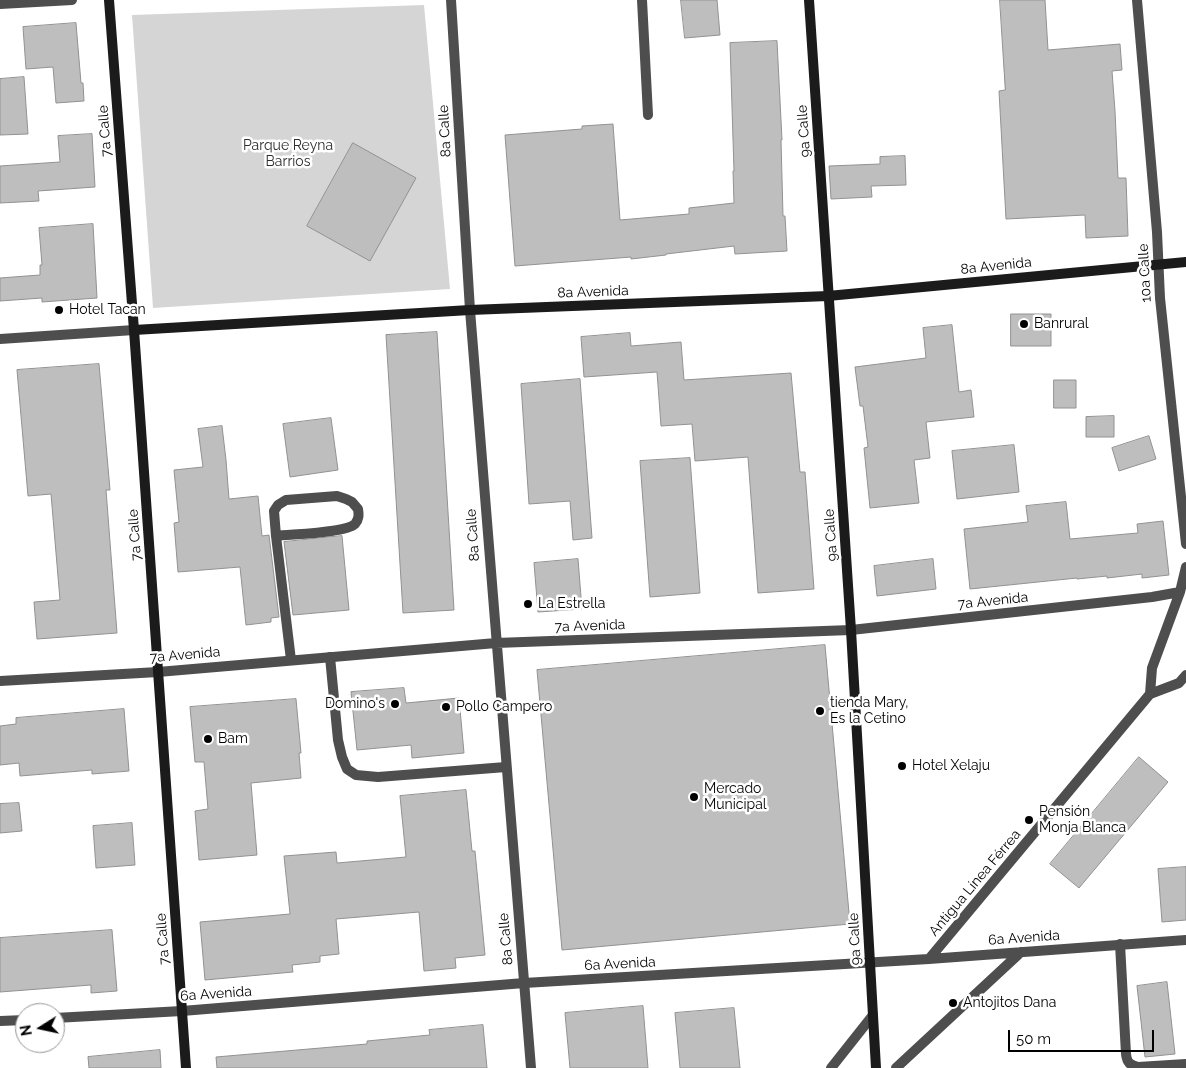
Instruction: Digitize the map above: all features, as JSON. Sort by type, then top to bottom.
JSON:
[{"type":"street","points":[[0,4],[72,0]]},
{"type":"street","name":"7a Calle","points":[[109,0],[186,1068]]},
{"type":"street","name":"8a Calle","points":[[452,0],[470,310],[531,1068]]},
{"type":"street","points":[[642,0],[648,115]]},
{"type":"street","name":"9a Calle","points":[[809,0],[851,630],[876,1068]]},
{"type":"street","name":"10a Calle","points":[[1137,0],[1157,232],[1160,298],[1186,544]]},
{"type":"street","name":"8a Avenida","points":[[0,339],[470,310],[828,296],[1186,262]]},
{"type":"street","points":[[276,536],[331,531],[354,526],[359,518],[358,509],[346,498],[337,496],[286,500],[278,505],[274,511],[276,536],[291,660]]},
{"type":"street","points":[[1150,694],[1152,668],[1180,592],[1186,567]]},
{"type":"street","name":"7a Avenida","points":[[0,681],[158,672],[496,643],[851,630],[1142,598],[1180,592]]},
{"type":"street","points":[[330,658],[338,740],[347,768],[356,774],[378,777],[506,767]]},
{"type":"street","name":"Antigua Línea Férrea","points":[[929,959],[1150,694],[1179,683],[1186,676]]},
{"type":"street","name":"6a Avenida","points":[[65,1017],[182,1011],[524,983],[870,963],[1186,940]]},
{"type":"street","points":[[1120,944],[1127,1061],[1131,1065],[1138,1067],[1186,1064]]},
{"type":"street","points":[[896,1068],[1021,952]]},
{"type":"street","points":[[831,1068],[873,1015]]},
{"type":"street","points":[[0,1021],[15,1020]]},
{"type":"green space","name":"Parque Reyna Barrios","points":[[424,5],[450,289],[153,308],[132,15]]},
{"type":"building","points":[[681,0],[717,0],[720,35],[685,38]]},
{"type":"building","points":[[1000,0],[1045,0],[1048,50],[1120,44],[1122,70],[1112,71],[1118,178],[1126,178],[1128,236],[1086,238],[1085,215],[1006,219],[999,91],[1005,90]]},
{"type":"building","points":[[76,23],[84,101],[56,103],[53,67],[26,69],[23,27]]},
{"type":"building","points":[[777,41],[782,140],[783,216],[785,216],[787,251],[735,254],[734,246],[631,259],[631,257],[515,266],[505,135],[582,129],[582,126],[613,124],[620,220],[689,214],[689,208],[734,203],[730,43]]},
{"type":"building","points":[[24,77],[28,134],[0,135],[0,79]]},
{"type":"building","points":[[92,134],[95,187],[38,191],[39,201],[0,203],[0,166],[60,162],[58,136]]},
{"type":"building","points":[[353,143],[416,178],[370,261],[307,226]]},
{"type":"building","points":[[905,156],[906,185],[871,186],[872,197],[831,199],[829,166],[880,164],[880,157]]},
{"type":"building","points":[[93,224],[97,298],[42,302],[42,298],[0,301],[0,278],[40,275],[40,265],[42,265],[39,228]]},
{"type":"building","points":[[1011,314],[1051,314],[1051,346],[1011,346]]},
{"type":"building","points":[[952,325],[959,392],[971,390],[974,417],[926,422],[930,458],[914,460],[919,503],[870,508],[864,448],[868,447],[863,406],[860,406],[855,367],[926,358],[923,328]]},
{"type":"building","points":[[437,332],[454,610],[403,613],[386,335]]},
{"type":"building","points":[[630,333],[631,346],[681,342],[684,380],[791,373],[800,472],[805,472],[814,589],[758,593],[748,457],[695,461],[692,424],[661,426],[657,372],[584,377],[581,337]]},
{"type":"building","points":[[99,364],[110,490],[106,490],[117,633],[37,639],[34,602],[60,600],[51,494],[28,496],[17,370]]},
{"type":"building","points":[[580,379],[592,538],[573,540],[570,501],[529,504],[521,384]]},
{"type":"building","points":[[1054,380],[1076,380],[1076,408],[1054,408]]},
{"type":"building","points":[[1114,416],[1114,437],[1086,437],[1086,417]]},
{"type":"building","points":[[331,418],[338,470],[290,477],[283,424]]},
{"type":"building","points":[[222,426],[229,499],[258,496],[262,536],[269,535],[279,617],[271,618],[271,622],[246,625],[240,567],[178,572],[174,523],[179,522],[174,470],[203,467],[198,429]]},
{"type":"building","points":[[1149,436],[1156,459],[1119,471],[1112,448]]},
{"type":"building","points":[[1014,445],[1019,492],[957,499],[952,451]]},
{"type":"building","points":[[690,458],[700,593],[650,597],[640,461]]},
{"type":"building","points":[[1066,502],[1070,539],[1138,533],[1137,524],[1163,521],[1169,575],[1142,578],[1142,574],[1107,578],[1107,576],[1077,578],[970,589],[964,529],[1028,522],[1026,506]]},
{"type":"building","points":[[342,536],[349,610],[293,615],[284,542]]},
{"type":"building","points":[[578,559],[582,609],[538,612],[534,563]]},
{"type":"building","points":[[933,559],[936,589],[877,596],[874,566]]},
{"type":"building","name":"Mercado Municipal","points":[[825,645],[850,924],[562,950],[537,670]]},
{"type":"building","points":[[404,688],[406,703],[459,698],[464,753],[412,758],[411,745],[357,750],[351,692]]},
{"type":"building","points":[[296,699],[301,753],[299,753],[301,778],[251,783],[257,855],[199,860],[195,811],[208,809],[204,762],[195,762],[190,707]]},
{"type":"building","points":[[124,709],[129,771],[92,774],[92,770],[20,776],[19,763],[0,765],[0,726],[16,724],[16,718]]},
{"type":"building","points":[[1139,757],[1168,782],[1079,888],[1050,864]]},
{"type":"building","points":[[466,790],[472,851],[475,851],[485,955],[455,958],[456,968],[424,971],[419,912],[336,919],[339,954],[320,956],[320,962],[292,965],[293,972],[205,980],[200,922],[290,914],[284,856],[336,852],[337,863],[406,857],[400,796]]},
{"type":"building","points":[[19,803],[22,831],[0,833],[0,804]]},
{"type":"building","points":[[132,823],[135,865],[96,868],[93,826]]},
{"type":"building","points":[[1186,867],[1186,920],[1162,922],[1158,869]]},
{"type":"building","points":[[112,930],[117,991],[91,993],[91,985],[0,992],[0,938]]},
{"type":"building","points":[[1167,982],[1175,1054],[1145,1057],[1137,986]]},
{"type":"building","points":[[643,1006],[648,1068],[570,1068],[565,1013]]},
{"type":"building","points":[[734,1008],[740,1068],[680,1068],[675,1013]]},
{"type":"building","points":[[483,1025],[487,1068],[217,1068],[216,1057],[367,1044],[367,1041],[430,1035],[429,1030]]},
{"type":"building","points":[[160,1050],[161,1068],[89,1068],[88,1057]]},
{"type":"place","name":"Hotel Tacan","points":[[59,310]]},
{"type":"place","name":"Banrural","points":[[1024,324]]},
{"type":"place","name":"La Estrella","points":[[528,604]]},
{"type":"place","name":"Domino's","points":[[395,704]]},
{"type":"place","name":"Pollo Campero","points":[[446,707]]},
{"type":"place","name":"tienda Mary, Es la Cetino","points":[[820,711]]},
{"type":"place","name":"Bam","points":[[208,739]]},
{"type":"place","name":"Hotel Xelaju","points":[[902,766]]},
{"type":"place","name":"Mercado Municipal","points":[[694,797]]},
{"type":"place","name":"Pensión Monja Blanca","points":[[1029,820]]},
{"type":"place","name":"Antojitos Dana","points":[[953,1003]]}]
